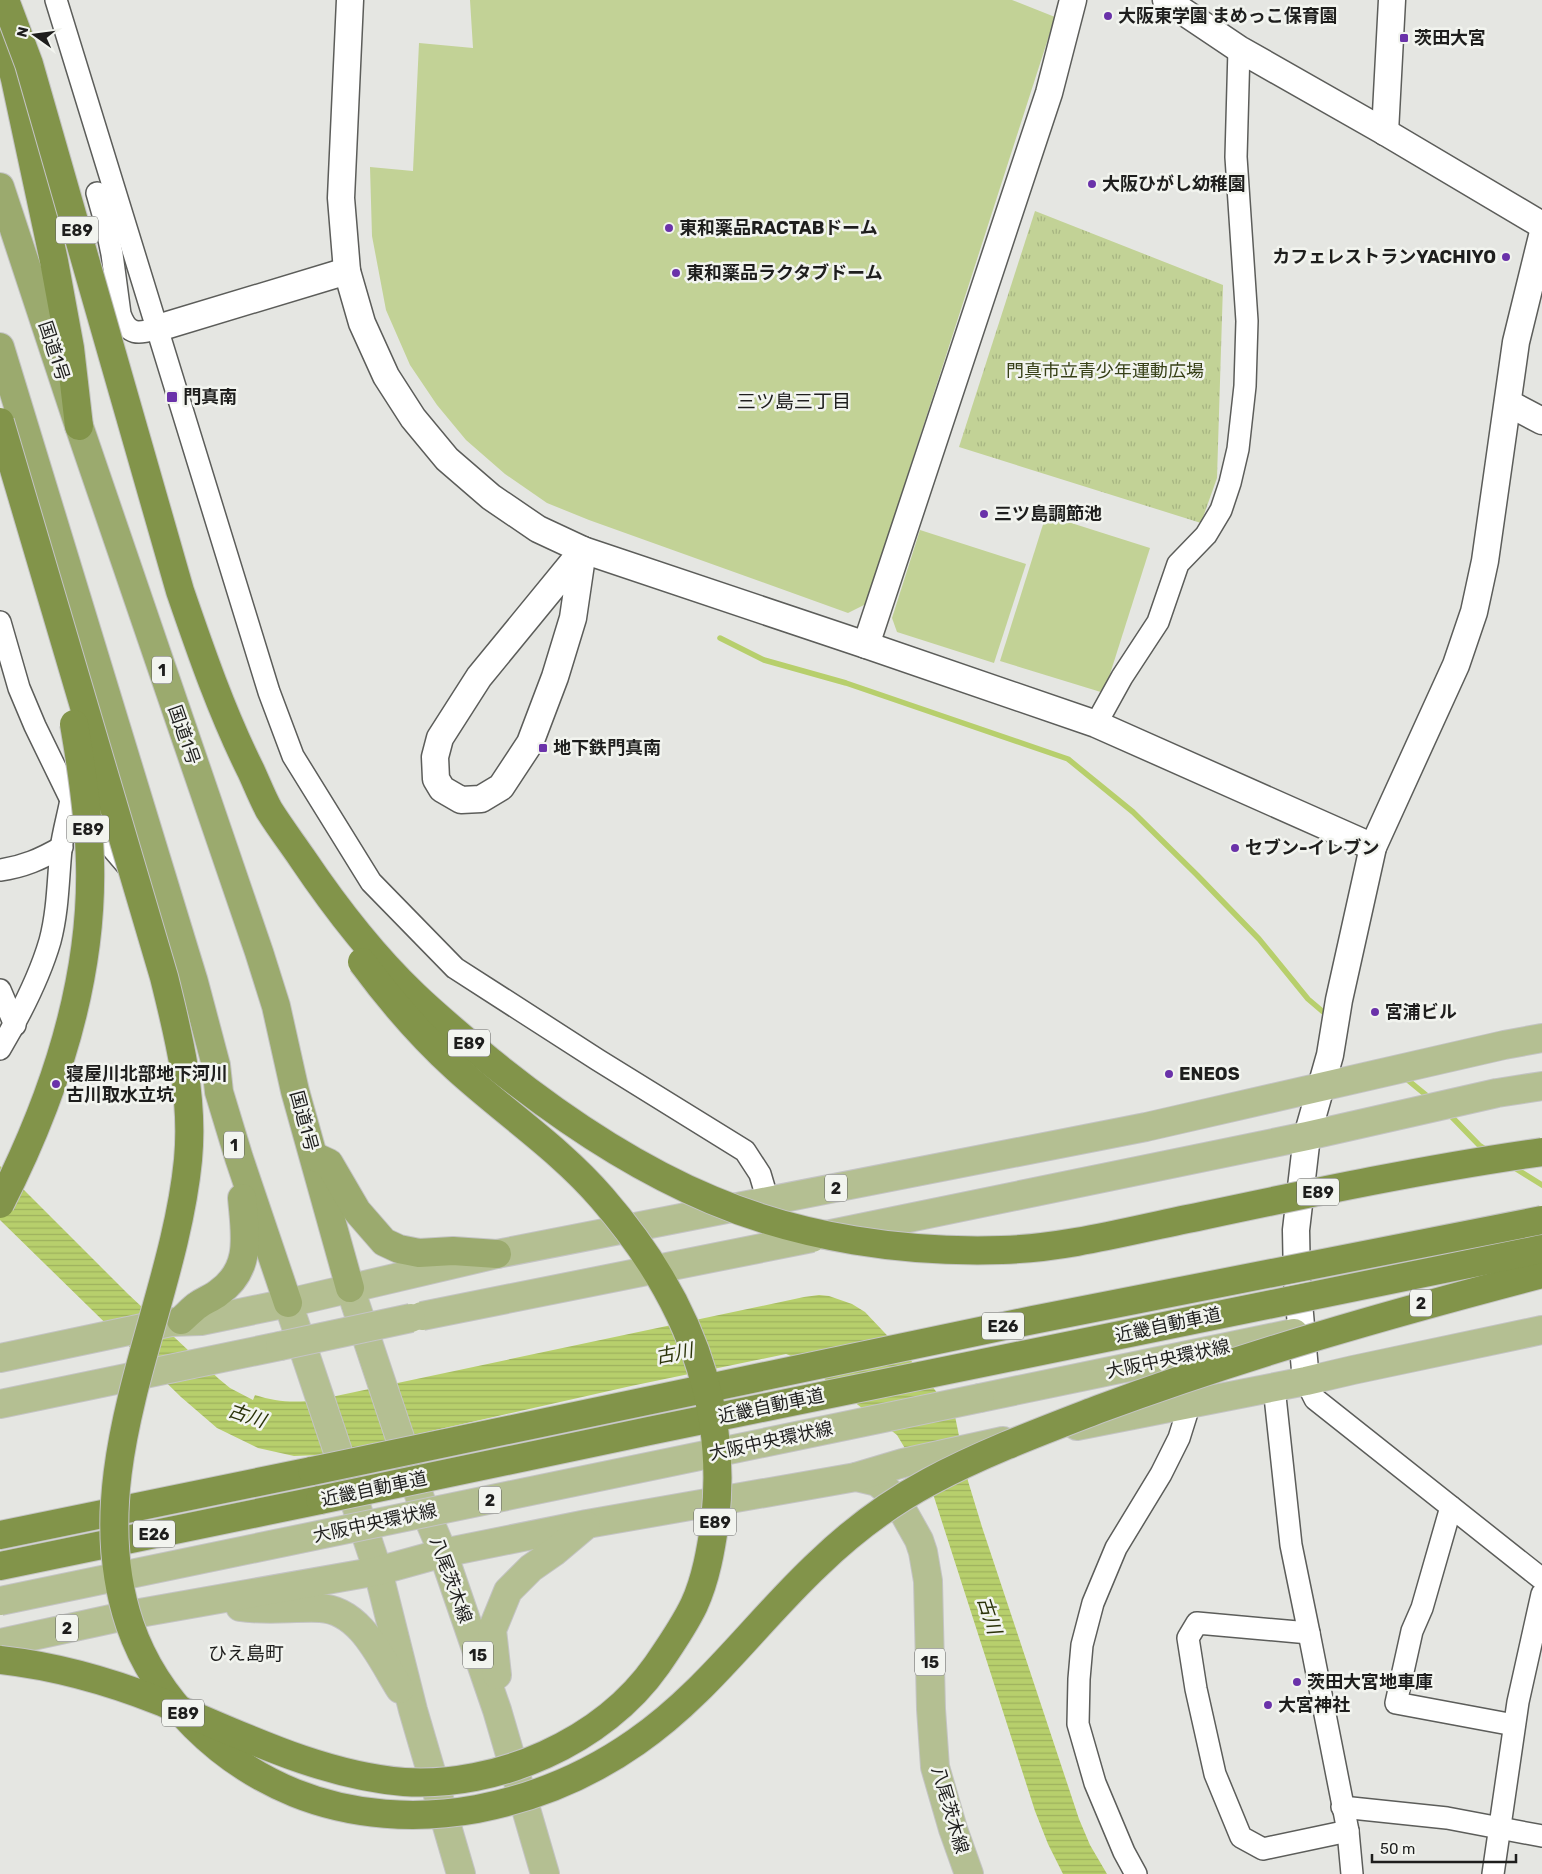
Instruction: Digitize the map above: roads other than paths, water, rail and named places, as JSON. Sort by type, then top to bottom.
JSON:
[{"type":"highway","name":"E89","points":[[0,1660],[64,1671],[112,1684],[221,1728],[319,1764],[361,1775],[405,1782],[450,1780],[496,1772],[542,1756],[579,1738],[615,1712],[645,1682],[671,1645],[694,1603],[700,1587],[710,1553],[716,1508],[718,1465],[712,1412],[701,1367],[686,1327],[663,1281],[602,1197],[565,1161],[456,1068],[413,1025],[379,985],[343,936],[306,878],[269,810],[235,738],[205,665],[180,591],[30,64],[5,0]]},
{"type":"highway","points":[[0,24],[15,79],[54,261],[70,348],[79,426]]},
{"type":"highway","name":"国道1号","points":[[0,187],[79,426],[259,952],[276,1006],[295,1091],[350,1288]]},
{"type":"highway","name":"1","points":[[0,347],[194,982],[216,1065],[218,1092],[288,1303]]},
{"type":"highway","name":"E89","points":[[0,1204],[33,1133],[70,1023],[82,972],[88,920],[90,864],[86,797],[74,724],[4,434]]},
{"type":"highway","name":"E89","points":[[4,434],[164,977],[179,1034],[186,1080],[189,1139],[186,1178],[173,1241],[128,1422],[116,1490],[114,1532],[119,1576],[130,1624],[146,1661],[168,1696],[196,1729],[230,1757],[270,1783],[312,1800],[357,1810],[406,1815],[455,1813],[500,1804],[548,1789],[590,1771],[638,1742],[680,1707],[814,1567],[847,1537],[890,1505],[929,1482],[1055,1426],[1136,1395],[1420,1306],[1542,1274]]},
{"type":"highway","name":"E89","points":[[269,810],[320,885],[360,937],[412,994],[523,1088],[584,1132],[651,1171],[713,1200],[782,1224],[893,1245],[957,1249],[1014,1249],[1095,1238],[1392,1176],[1542,1152]]},
{"type":"highway","points":[[313,1155],[329,1163],[357,1211],[384,1242],[399,1249],[420,1253],[453,1251],[497,1254]]},
{"type":"highway","points":[[176,1321],[197,1305],[219,1293],[232,1282],[240,1268],[246,1250],[239,1158]]},
{"type":"highway","name":"近畿自動車道","points":[[0,1535],[671,1397],[1033,1320],[1542,1220]]},
{"type":"highway","name":"近畿自動車道","points":[[0,1566],[649,1431],[1542,1249]]},
{"type":"main road","name":"2","points":[[0,1358],[176,1321],[201,1321],[288,1303],[497,1254],[1146,1128],[1409,1066],[1542,1038]]},
{"type":"main road","points":[[1498,1093],[1542,1073]]},
{"type":"main road","points":[[0,1404],[1307,1136],[1498,1093],[1542,1086]]},
{"type":"main road","name":"大阪中央環状線","points":[[0,1601],[1302,1331],[1338,1320],[1542,1280]]},
{"type":"main road","name":"八尾茨木線","points":[[350,1288],[402,1438],[421,1501],[443,1553],[497,1710],[546,1874]]},
{"type":"main road","points":[[288,1303],[378,1570],[413,1710],[461,1874]]},
{"type":"main road","name":"2","points":[[0,1643],[134,1614],[378,1570],[443,1553],[587,1524],[856,1477],[903,1463],[973,1447],[1306,1381],[1542,1330]]},
{"type":"main road","name":"八尾茨木線","points":[[856,1477],[876,1482],[888,1491],[905,1515],[919,1540],[923,1552],[928,1581],[931,1709],[935,1767],[953,1829],[969,1874]]},
{"type":"main road","points":[[497,1710],[498,1682],[492,1630],[508,1590],[531,1568],[554,1552],[587,1524]]},
{"type":"main road","points":[[204,1602],[249,1608],[323,1608],[351,1618],[371,1642],[413,1710]]},
{"type":"street","points":[[56,0],[106,225],[120,314],[128,329],[136,332],[145,332],[347,271]]},
{"type":"street","points":[[350,0],[341,198],[347,271],[362,322],[386,376],[413,418],[447,460],[491,497],[538,530],[583,550],[1096,724],[1372,847]]},
{"type":"street","points":[[866,645],[1048,93],[1073,0]]},
{"type":"street","points":[[1166,0],[1239,49],[1385,132],[1542,225]]},
{"type":"street","points":[[1385,132],[1392,0]]},
{"type":"street","points":[[1096,724],[1122,677],[1158,622],[1178,564],[1206,535],[1221,510],[1236,458],[1245,386],[1247,321],[1236,157],[1239,49]]},
{"type":"street","points":[[98,192],[158,328],[269,692],[293,756],[371,882],[455,968],[745,1151],[760,1174],[768,1201]]},
{"type":"street","points":[[1542,236],[1516,342],[1485,561],[1474,612],[1456,665],[1372,847],[1338,1006],[1334,1034],[1307,1136],[1296,1230],[1297,1281],[1306,1381],[1315,1400],[1542,1579]]},
{"type":"street","points":[[1508,403],[1542,421]]},
{"type":"street","points":[[583,550],[574,618],[555,677],[530,744],[500,787],[481,799],[461,800],[442,789],[436,779],[435,757],[440,738],[479,677],[583,550]]},
{"type":"street","points":[[0,622],[19,688],[71,800],[129,868],[173,912]]},
{"type":"street","points":[[0,1049],[15,1025],[36,981],[50,940],[57,898],[62,847],[71,800]]},
{"type":"street","points":[[0,870],[20,867],[62,847]]},
{"type":"street","points":[[0,990],[15,1025]]},
{"type":"street","points":[[1274,1387],[1290,1545],[1310,1633],[1348,1831],[1352,1874]]},
{"type":"street","points":[[1136,1874],[1124,1852],[1096,1783],[1078,1724],[1078,1680],[1082,1645],[1093,1603],[1116,1548],[1165,1467],[1179,1438],[1190,1403]]},
{"type":"street","points":[[1451,1507],[1422,1608],[1412,1632],[1396,1703],[1514,1725]]},
{"type":"street","points":[[1493,1874],[1514,1725],[1542,1594]]},
{"type":"street","points":[[1310,1633],[1196,1623],[1188,1638],[1196,1689],[1214,1774],[1241,1837],[1262,1849],[1348,1831]]},
{"type":"street","points":[[1342,1806],[1447,1818],[1542,1836]]},
{"type":"water","name":"古川","points":[[0,1166],[128,1294],[219,1379],[230,1388],[253,1400],[255,1395],[286,1401],[317,1400],[804,1297],[829,1296],[852,1304],[865,1312],[918,1368],[955,1416],[968,1481],[982,1527],[1079,1819],[1090,1845],[1107,1874],[1063,1874],[1048,1844],[1035,1811],[934,1497],[897,1435],[797,1358],[786,1354],[319,1455],[294,1456],[258,1448],[217,1428],[181,1397],[0,1220]]},
{"type":"waterway","points":[[720,638],[764,660],[846,683],[1068,759],[1133,812],[1197,875],[1259,939],[1308,999],[1328,1016]]},
{"type":"waterway","points":[[1403,1076],[1431,1099]]},
{"type":"waterway","points":[[1448,1113],[1479,1145],[1488,1151]]},
{"type":"waterway","points":[[1513,1167],[1542,1185]]},
{"type":"tunnel","points":[[0,222],[84,196]]},
{"type":"place","name":"大阪東学園 まめっこ保育園","points":[[1108,16]]},
{"type":"place","name":"茨田大宮","points":[[1404,38]]},
{"type":"place","name":"大阪ひがし幼稚園","points":[[1092,184]]},
{"type":"place","name":"東和薬品RACTABドーム","points":[[669,228]]},
{"type":"place","name":"カフェレストランYACHIYO","points":[[1506,257]]},
{"type":"place","name":"東和薬品ラクタブドーム","points":[[676,273]]},
{"type":"place","name":"門真南","points":[[172,397]]},
{"type":"place","name":"三ツ島調節池","points":[[984,514]]},
{"type":"place","name":"地下鉄門真南","points":[[543,748]]},
{"type":"place","name":"セブン-イレブン","points":[[1235,848]]},
{"type":"place","name":"宮浦ビル","points":[[1375,1012]]},
{"type":"place","name":"ENEOS","points":[[1169,1074]]},
{"type":"place","name":"寝屋川北部地下河川 古川取水立坑","points":[[56,1084]]},
{"type":"place","name":"茨田大宮地車庫","points":[[1297,1682]]},
{"type":"place","name":"大宮神社","points":[[1268,1705]]},
{"type":"district","name":"三ツ島三丁目","points":[[794,401]]},
{"type":"district","name":"ひえ島町","points":[[246,1653]]},
{"type":"park label","name":"門真市立青少年運動広場","points":[[1105,371]]}]
